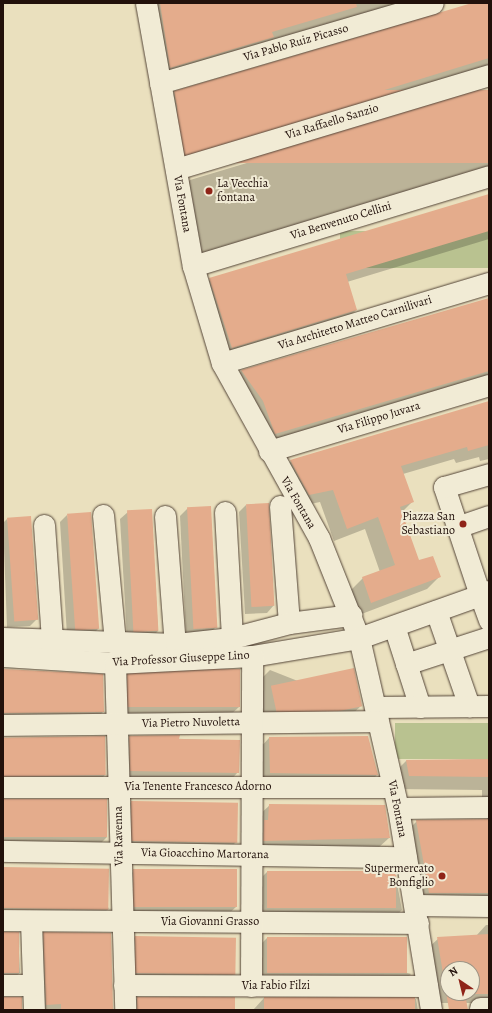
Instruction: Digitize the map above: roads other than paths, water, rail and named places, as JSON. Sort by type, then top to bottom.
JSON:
[{"type":"street","name":"Via Fontana","points":[[146,3],[193,266],[222,363],[269,451],[319,538],[351,614],[359,638],[394,787],[417,914],[431,1010]]},
{"type":"street","name":"Via Pablo Ruiz Picasso","points":[[160,83],[432,3]]},
{"type":"street","name":"Via Raffaello Sanzio","points":[[176,169],[489,74]]},
{"type":"street","name":"Via Benvenuto Cellini","points":[[193,266],[489,176]]},
{"type":"street","name":"Via Architetto Matteo Carnilivari","points":[[222,363],[489,283]]},
{"type":"street","name":"Via Filippo Juvara","points":[[269,451],[489,385]]},
{"type":"street","points":[[488,478],[444,487],[458,528],[484,593],[489,620]]},
{"type":"street","points":[[280,506],[288,623]]},
{"type":"street","points":[[225,512],[232,638]]},
{"type":"street","name":"Via Ravenna","points":[[103,515],[115,653],[115,724],[125,1010]]},
{"type":"street","points":[[165,516],[176,651],[288,623],[351,614]]},
{"type":"street","points":[[458,528],[489,516]]},
{"type":"street","points":[[3,638],[52,650],[44,525]]},
{"type":"street","name":"Via Professor Giuseppe Lino","points":[[3,656],[52,650],[115,653],[176,651],[252,656],[359,638],[484,593]]},
{"type":"street","points":[[436,611],[449,650],[479,706]]},
{"type":"street","points":[[394,626],[420,707]]},
{"type":"street","points":[[406,664],[489,637]]},
{"type":"street","points":[[251,986],[252,656]]},
{"type":"street","name":"Via Pietro Nuvoletta","points":[[3,725],[252,722],[377,714],[420,707],[479,706]]},
{"type":"street","name":"Via Tenente Francesco Adorno","points":[[3,787],[394,787]]},
{"type":"street","points":[[398,808],[489,808]]},
{"type":"street","name":"Via Gioacchino Martorana","points":[[3,851],[406,857]]},
{"type":"street","name":"Via Giovanni Grasso","points":[[3,920],[251,922],[417,914],[489,906]]},
{"type":"street","points":[[31,921],[34,1010]]},
{"type":"street","points":[[3,985],[33,985]]},
{"type":"street","name":"Via Fabio Filzi","points":[[124,985],[427,986]]},
{"type":"place","name":"La Vecchia fontana","points":[[209,191]]},
{"type":"place","name":"Piazza San Sebastiano","points":[[463,524]]},
{"type":"place","name":"Supermercato Bonfiglio","points":[[442,876]]}]
